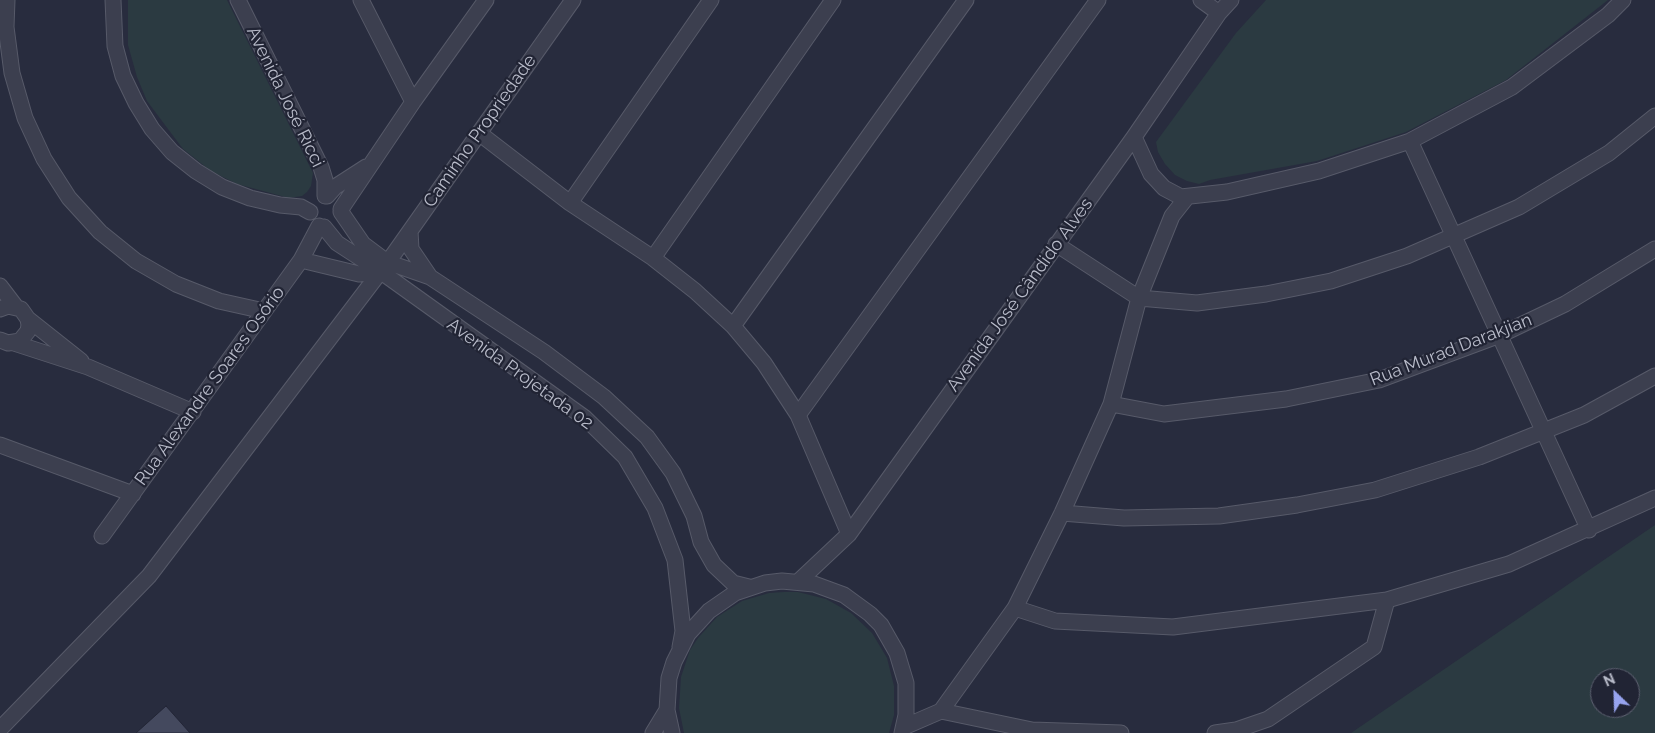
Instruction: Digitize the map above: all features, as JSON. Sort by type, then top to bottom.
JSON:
[{"type":"street","points":[[7,0],[6,27],[12,73],[25,118],[44,159],[69,198],[100,232],[136,261],[176,284],[219,301],[264,311]]},
{"type":"street","points":[[113,0],[116,46],[123,76],[136,104],[152,129],[172,152],[196,171],[222,187],[250,198],[280,205],[301,207],[316,224]]},
{"type":"street","name":"Avenida José Ricci","points":[[238,0],[321,167],[325,180],[326,196]]},
{"type":"street","points":[[362,0],[413,102]]},
{"type":"street","name":"Caminho Propriedade","points":[[0,729],[149,576],[410,231],[573,0]]},
{"type":"street","points":[[570,203],[711,0]]},
{"type":"street","points":[[653,258],[833,0]]},
{"type":"street","points":[[734,326],[966,0]]},
{"type":"street","points":[[798,415],[1098,0]]},
{"type":"street","points":[[1201,0],[1219,13]]},
{"type":"street","name":"Avenida José Cândido Alves","points":[[798,582],[849,534],[1134,137],[1219,13],[1231,0]]},
{"type":"street","points":[[1134,137],[1151,174],[1164,188],[1181,197],[1227,192],[1319,171],[1410,141],[1512,87],[1608,15],[1623,0]]},
{"type":"street","points":[[316,224],[337,221],[341,211],[370,165],[483,2]]},
{"type":"street","points":[[1056,244],[1139,298],[1197,303],[1266,294],[1321,283],[1406,256],[1519,206],[1609,153],[1655,116]]},
{"type":"street","points":[[479,133],[570,203],[653,258],[695,291],[734,326],[764,363],[798,415],[849,534]]},
{"type":"street","points":[[1410,141],[1589,530]]},
{"type":"street","points":[[316,224],[314,201],[326,196],[335,187],[370,165]]},
{"type":"street","points":[[326,196],[335,199],[341,211]]},
{"type":"street","points":[[903,730],[941,711],[1015,608],[1062,513],[1111,404],[1139,298],[1172,216],[1187,197]]},
{"type":"street","name":"Avenida Projetada 02","points":[[341,211],[363,244],[383,267],[430,277],[544,352],[604,397],[648,437],[673,473],[694,516],[701,542],[714,565],[733,583],[749,587]]},
{"type":"street","name":"Rua Alexandre Soares Osório","points":[[102,536],[301,260],[316,224]]},
{"type":"street","name":"Avenida Projetada 02","points":[[316,224],[337,243],[383,267],[585,418],[625,457],[655,508],[675,560],[683,631],[680,648]]},
{"type":"street","name":"Avenida Projetada 02","points":[[410,231],[411,249],[430,277]]},
{"type":"street","name":"Rua Murad Darakjian","points":[[1111,404],[1164,414],[1286,399],[1379,380],[1500,334],[1565,304],[1655,249]]},
{"type":"street","points":[[301,260],[359,274],[383,267]]},
{"type":"street","points":[[0,286],[4,307],[25,313],[28,319],[88,367]]},
{"type":"street","points":[[7,342],[20,341],[28,331],[28,319]]},
{"type":"street","points":[[7,342],[88,367],[193,412]]},
{"type":"street","points":[[1062,513],[1124,518],[1219,516],[1297,505],[1375,490],[1478,457],[1584,416],[1655,376]]},
{"type":"street","points":[[0,445],[133,494]]},
{"type":"street","points":[[1015,608],[1055,621],[1173,627],[1388,600],[1509,564],[1589,530],[1655,498]]},
{"type":"street","points":[[672,733],[667,710],[669,678],[680,648],[693,628],[708,611],[735,593],[765,583],[798,582],[814,584],[844,595],[870,614],[881,625],[890,638],[902,668],[907,699],[903,730]]},
{"type":"street","points":[[1215,733],[1236,730],[1268,719],[1374,647],[1388,600]]},
{"type":"street","points":[[653,733],[667,710]]},
{"type":"street","points":[[941,711],[1032,730],[1121,733]]},
{"type":"shaded area","points":[[128,0],[227,0],[313,173],[311,186],[307,192],[302,196],[289,198],[237,184],[211,171],[183,149],[147,101],[137,77],[128,45]]},
{"type":"shaded area","points":[[1266,0],[1608,0],[1506,80],[1406,132],[1317,161],[1210,180],[1199,184],[1187,181],[1175,175],[1165,164],[1158,152],[1156,142],[1236,33]]},
{"type":"shaded area","points":[[1655,525],[1655,733],[1351,733]]},
{"type":"shaded area","points":[[798,592],[826,599],[851,613],[872,633],[887,658],[894,686],[894,715],[889,733],[684,733],[679,708],[681,677],[690,650],[698,638],[717,617],[742,601],[769,593]]},
{"type":"building","points":[[166,706],[190,733],[136,733]]}]
